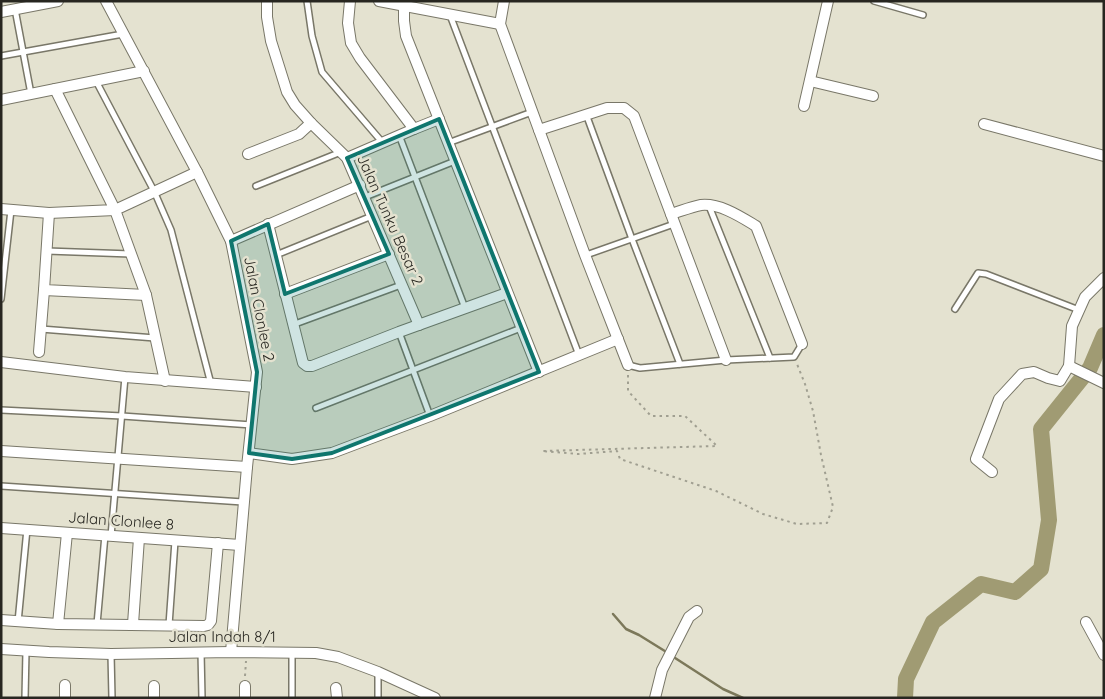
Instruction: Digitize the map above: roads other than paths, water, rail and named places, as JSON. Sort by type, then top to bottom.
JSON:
[{"type":"street","points":[[1,12],[58,1]]},
{"type":"street","name":"Jalan Clonlee 2","points":[[106,1],[197,172],[230,241],[257,372],[243,502],[231,652]]},
{"type":"street","name":"Jalan Tunku Besar 2","points":[[267,1],[271,41],[287,92],[311,123],[344,155],[365,196],[419,325]]},
{"type":"street","points":[[350,1],[348,23],[351,43],[360,58],[414,129]]},
{"type":"street","points":[[379,1],[500,24]]},
{"type":"street","points":[[504,1],[500,24],[585,255],[628,365]]},
{"type":"street","points":[[804,106],[828,1]]},
{"type":"street","points":[[404,6],[406,36],[539,372]]},
{"type":"street","points":[[1,100],[144,71]]},
{"type":"street","points":[[810,81],[873,96]]},
{"type":"street","points":[[55,89],[115,210],[132,254],[146,295],[165,381]]},
{"type":"street","points":[[539,130],[606,108],[624,108],[634,116],[726,360]]},
{"type":"street","points":[[344,155],[382,143],[439,119]]},
{"type":"street","points":[[248,154],[299,134],[311,123]]},
{"type":"street","points":[[984,124],[1104,156]]},
{"type":"street","points":[[6,209],[49,213],[115,210],[197,172]]},
{"type":"street","points":[[230,241],[360,185]]},
{"type":"street","points":[[673,219],[702,205],[715,206],[740,216],[756,226],[802,344]]},
{"type":"street","points":[[39,352],[49,213]]},
{"type":"street","points":[[268,224],[285,294],[295,324],[303,363],[307,366],[312,366],[398,332],[508,293]]},
{"type":"street","points":[[285,294],[389,254]]},
{"type":"street","points":[[992,472],[976,459],[999,399],[1022,374],[1034,372],[1060,381],[1069,366],[1072,326],[1085,297],[1104,278]]},
{"type":"street","points":[[44,290],[146,295]]},
{"type":"street","points":[[248,453],[292,459],[332,453],[430,416],[618,339]]},
{"type":"street","points":[[1,362],[165,381],[256,387]]},
{"type":"street","points":[[1069,366],[1104,383]]},
{"type":"street","points":[[1,451],[247,467]]},
{"type":"street","name":"Jalan Clonlee 8","points":[[1,528],[240,545]]},
{"type":"street","points":[[58,624],[67,532]]},
{"type":"street","points":[[133,624],[139,538]]},
{"type":"street","points":[[1,620],[58,624],[208,625],[211,622],[218,544]]},
{"type":"street","points":[[655,698],[662,670],[689,617],[697,611]]},
{"type":"street","points":[[1086,622],[1104,655]]},
{"type":"street","name":"Jalan Indah 8/1","points":[[1,649],[26,652],[111,654],[201,652],[316,653],[338,657],[378,672],[432,697]]},
{"type":"street","points":[[65,685],[65,698]]},
{"type":"street","points":[[154,686],[154,698]]},
{"type":"street","points":[[245,686],[245,698]]},
{"type":"lane","points":[[307,1],[312,36],[322,72],[382,143]]},
{"type":"lane","points":[[874,1],[923,15]]},
{"type":"lane","points":[[15,9],[31,94]]},
{"type":"lane","points":[[450,14],[579,355]]},
{"type":"lane","points":[[1,56],[123,34]]},
{"type":"lane","points":[[96,81],[154,191],[171,230],[211,384]]},
{"type":"lane","points":[[448,143],[532,111]]},
{"type":"lane","points":[[586,114],[680,364]]},
{"type":"lane","points":[[399,135],[465,308]]},
{"type":"lane","points":[[256,186],[344,155]]},
{"type":"lane","points":[[365,196],[456,161]]},
{"type":"lane","points":[[709,206],[770,358]]},
{"type":"lane","points":[[1,299],[6,209]]},
{"type":"lane","points":[[275,255],[373,216]]},
{"type":"lane","points":[[585,255],[632,239],[673,219]]},
{"type":"lane","points":[[46,250],[132,254]]},
{"type":"lane","points":[[955,309],[978,273],[986,274],[1079,310]]},
{"type":"lane","points":[[295,324],[402,284]]},
{"type":"lane","points":[[316,408],[521,328]]},
{"type":"lane","points":[[41,329],[156,338]]},
{"type":"lane","points":[[398,332],[430,416]]},
{"type":"lane","points":[[628,365],[640,368],[726,360],[794,357],[802,344]]},
{"type":"lane","points":[[97,624],[115,492],[125,377]]},
{"type":"lane","points":[[1,410],[252,425]]},
{"type":"lane","points":[[1,486],[115,492],[243,502]]},
{"type":"lane","points":[[18,622],[27,530]]},
{"type":"lane","points":[[169,625],[175,540]]},
{"type":"lane","points":[[25,698],[26,652]]},
{"type":"lane","points":[[201,652],[202,698]]},
{"type":"lane","points":[[292,652],[292,698]]},
{"type":"lane","points":[[111,654],[112,698]]},
{"type":"lane","points":[[378,672],[378,698]]},
{"type":"waterway","points":[[905,698],[906,679],[933,622],[981,584],[1015,592],[1041,569],[1049,520],[1041,429],[1090,368],[1104,335]]},
{"type":"waterway","points":[[613,614],[626,629],[668,653]]},
{"type":"waterway","points":[[672,656],[723,689],[743,698]]}]
